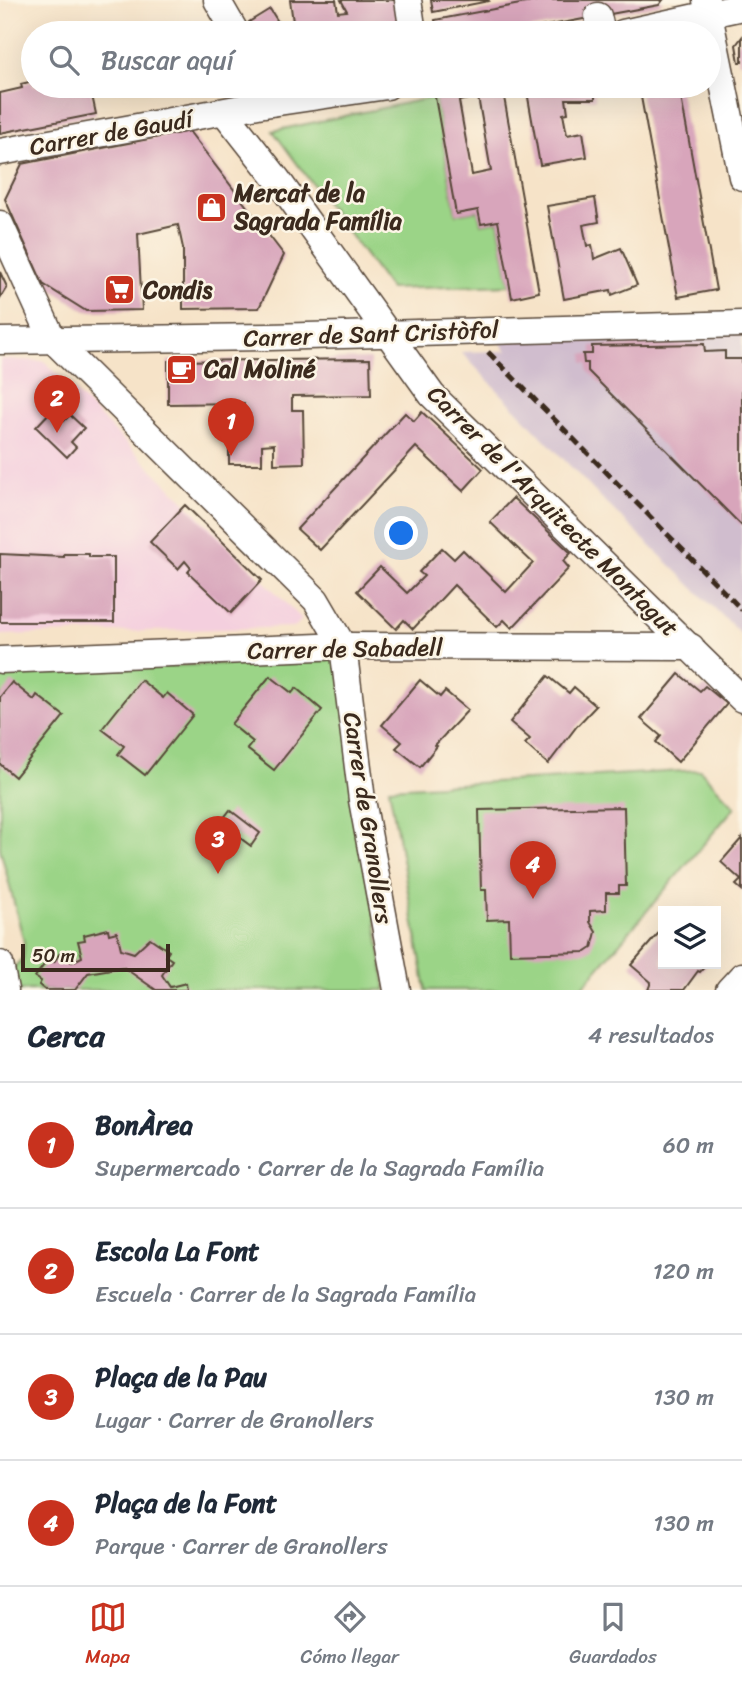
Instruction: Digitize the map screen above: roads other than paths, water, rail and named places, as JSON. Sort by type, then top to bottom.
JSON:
[{"type":"street","points":[[217,0],[229,21]]},
{"type":"street","points":[[408,0],[411,21]]},
{"type":"street","points":[[662,21],[707,7],[742,7]]},
{"type":"street","points":[[721,41],[731,65],[742,177]]},
{"type":"street","name":"Carrer de Gaudí","points":[[0,152],[225,113],[267,98]]},
{"type":"street","name":"Carrer de l'Arquitecte Montagut","points":[[225,113],[390,332],[432,395],[742,699]]},
{"type":"street","points":[[0,224],[53,340],[316,600],[343,646]]},
{"type":"street","name":"Carrer de Sant Cristòfol","points":[[0,341],[742,324]]},
{"type":"street","name":"Carrer de Sabadell","points":[[0,660],[343,646],[691,648]]},
{"type":"street","name":"Carrer de Granollers","points":[[343,646],[362,800],[397,990]]},
{"type":"street","points":[[0,964],[5,990]]},
{"type":"street","points":[[729,990],[742,976]]},
{"type":"railway","points":[[488,352],[742,610]]},
{"type":"place","name":"Mercat de la Sagrada Família","points":[[211,207]]},
{"type":"place","name":"Condis","points":[[120,290]]},
{"type":"place","name":"Cal Moliné","points":[[181,369]]},
{"type":"place","name":"Escola La Font","points":[[57,433]]},
{"type":"place","name":"BonÀrea","points":[[231,456]]},
{"type":"place","name":"Plaça de la Pau","points":[[218,874]]},
{"type":"place","name":"Plaça de la Font","points":[[533,899]]}]
